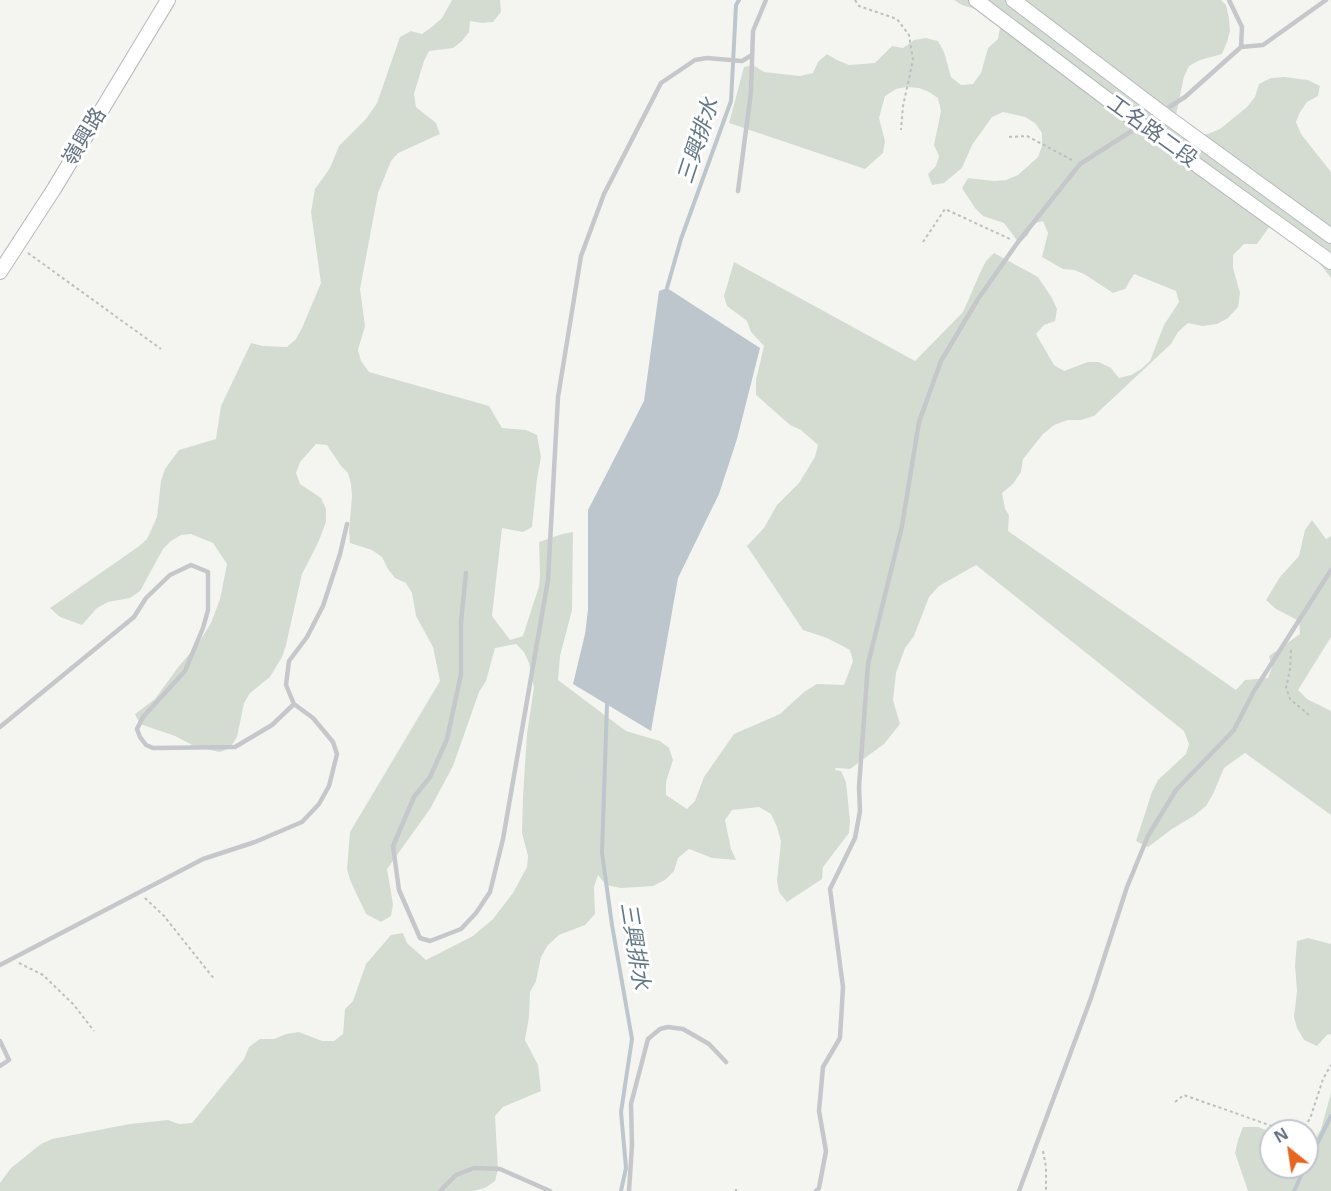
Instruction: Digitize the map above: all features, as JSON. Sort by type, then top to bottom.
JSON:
[{"type":"main road","name":"嶺興路","points":[[0,272],[19,246],[168,0]]},
{"type":"main road","name":"工名路二段","points":[[976,0],[1140,124],[1331,262]]},
{"type":"main road","name":"工名路二段","points":[[1013,0],[1162,113],[1331,236]]},
{"type":"lane","points":[[738,191],[751,92],[753,31],[766,0]]},
{"type":"lane","points":[[1229,0],[1242,27],[1241,47]]},
{"type":"lane","points":[[816,1191],[819,1188],[826,1151],[819,1111],[823,1067],[840,1038],[843,987],[830,889],[855,838],[860,811],[859,787],[868,664],[902,526],[919,422],[941,361],[978,300],[1018,242],[1080,164],[1185,97],[1241,47],[1263,45],[1326,0]]},
{"type":"lane","points":[[466,573],[461,622],[461,674],[447,739],[430,777],[414,797],[393,846],[399,890],[420,938],[430,941],[461,929],[477,913],[490,892],[503,838],[548,580],[558,397],[580,256],[604,194],[661,83],[695,60],[707,58],[742,61],[752,55]]},
{"type":"lane","points":[[0,965],[203,859],[255,842],[302,822],[319,804],[329,786],[337,754],[333,742],[314,718],[294,704],[286,685],[289,661],[307,637],[322,606],[340,554],[347,524]]},
{"type":"lane","points":[[0,727],[134,617],[146,598],[170,575],[191,565],[208,572],[208,610],[203,628],[185,671],[143,717],[137,729],[140,737],[146,745],[153,748],[235,747],[272,725],[294,704]]},
{"type":"lane","points":[[1019,1191],[1091,998],[1127,887],[1148,836],[1176,790],[1234,730],[1254,691],[1331,570]]},
{"type":"lane","points":[[629,1191],[632,1145],[631,1104],[648,1039],[660,1029],[668,1027],[683,1029],[709,1044],[726,1062]]},
{"type":"lane","points":[[0,1041],[9,1060],[0,1066]]},
{"type":"lane","points":[[440,1191],[456,1175],[474,1168],[500,1169],[550,1191]]},
{"type":"path","points":[[855,0],[859,6],[897,19],[909,35],[913,60],[903,106],[902,130]]},
{"type":"path","points":[[1009,137],[1027,136],[1080,164]]},
{"type":"path","points":[[923,242],[945,209],[1018,242]]},
{"type":"path","points":[[19,246],[161,349]]},
{"type":"path","points":[[1291,632],[1290,669],[1286,688],[1290,699],[1309,715]]},
{"type":"path","points":[[139,893],[164,916],[215,980]]},
{"type":"path","points":[[12,959],[43,975],[74,1005],[94,1031]]},
{"type":"path","points":[[1310,1119],[1323,1079],[1331,1065]]},
{"type":"path","points":[[1175,1102],[1184,1095],[1259,1121]]},
{"type":"path","points":[[1039,1133],[1046,1167],[1046,1191]]},
{"type":"shaded area","points":[[452,0],[500,0],[501,12],[493,22],[470,21],[469,32],[462,41],[453,48],[429,51],[424,61],[414,94],[416,107],[436,123],[440,134],[398,153],[391,161],[378,193],[360,289],[365,326],[358,350],[361,361],[369,372],[489,406],[502,428],[526,430],[537,435],[541,457],[532,527],[523,532],[502,528],[492,616],[510,640],[523,636],[539,586],[539,542],[573,532],[572,610],[560,656],[558,680],[626,731],[660,741],[669,748],[673,760],[666,782],[666,795],[687,809],[695,801],[704,777],[734,734],[780,714],[804,692],[817,684],[844,685],[853,661],[850,650],[827,638],[803,630],[747,546],[764,528],[777,505],[799,483],[815,457],[818,445],[801,430],[790,425],[756,395],[756,380],[764,346],[751,332],[747,321],[727,306],[724,296],[734,262],[915,361],[963,312],[986,261],[994,253],[1038,277],[1052,298],[1057,309],[1055,321],[1044,325],[1036,334],[1054,365],[1064,371],[1088,362],[1099,362],[1111,368],[1119,378],[1141,369],[1150,361],[1164,325],[1179,302],[1176,291],[1134,274],[1125,289],[1113,293],[1084,274],[1063,269],[1042,257],[1048,233],[1043,221],[1032,224],[1028,235],[1019,243],[1004,223],[983,216],[975,208],[962,188],[968,178],[1006,180],[1018,175],[1038,157],[1042,146],[1042,133],[1035,123],[1025,117],[1003,112],[992,117],[972,145],[962,168],[944,183],[932,185],[928,174],[936,166],[939,156],[934,145],[941,111],[938,98],[929,92],[907,87],[896,89],[885,96],[879,118],[885,141],[883,153],[865,169],[729,123],[744,67],[753,65],[764,72],[800,76],[813,73],[818,62],[827,54],[849,65],[875,63],[892,46],[903,48],[914,40],[926,38],[938,41],[944,52],[951,77],[961,85],[973,84],[981,73],[988,48],[998,39],[1000,27],[994,15],[962,5],[954,0],[1221,0],[1226,5],[1229,18],[1230,31],[1227,42],[1222,54],[1200,60],[1189,66],[1184,77],[1174,124],[1180,137],[1208,134],[1220,129],[1247,107],[1255,97],[1259,84],[1271,78],[1308,80],[1320,86],[1318,96],[1307,102],[1296,122],[1301,134],[1331,172],[1331,278],[1285,220],[1272,223],[1257,244],[1244,244],[1233,255],[1233,268],[1240,293],[1238,307],[1228,318],[1217,324],[1202,326],[1188,323],[1178,332],[1171,344],[1094,416],[1081,420],[1068,420],[1054,425],[1043,434],[1023,459],[1021,472],[1013,484],[1002,493],[1005,509],[1009,515],[1008,531],[1236,690],[1245,680],[1268,678],[1272,667],[1269,656],[1300,634],[1299,621],[1276,609],[1266,600],[1280,577],[1299,556],[1305,530],[1312,520],[1326,539],[1331,536],[1331,637],[1298,690],[1307,699],[1331,711],[1331,815],[1245,753],[1224,768],[1206,806],[1195,815],[1148,847],[1136,841],[1158,780],[1186,754],[1189,744],[1184,731],[976,565],[939,586],[929,597],[896,673],[893,700],[900,724],[884,744],[850,769],[836,768],[835,770],[841,771],[846,782],[849,833],[823,867],[822,879],[787,902],[779,892],[777,880],[781,841],[777,827],[771,814],[759,807],[732,810],[725,820],[731,849],[736,860],[712,858],[689,849],[678,858],[674,871],[665,880],[653,886],[621,888],[606,885],[598,875],[594,887],[595,914],[585,925],[559,935],[548,945],[541,957],[536,981],[530,992],[525,1040],[538,1065],[541,1091],[503,1107],[495,1116],[498,1169],[495,1181],[485,1188],[473,1191],[0,1191],[0,1183],[11,1168],[41,1144],[52,1139],[130,1124],[168,1120],[179,1124],[192,1123],[244,1059],[249,1047],[260,1039],[274,1039],[299,1032],[322,1041],[334,1041],[343,1034],[345,1009],[353,1001],[366,964],[391,935],[403,933],[407,943],[426,960],[473,936],[493,919],[513,893],[527,867],[528,856],[522,833],[523,796],[527,734],[534,687],[529,663],[524,652],[516,644],[495,648],[486,681],[479,692],[453,766],[430,809],[387,869],[393,904],[391,916],[381,922],[366,914],[347,869],[350,832],[440,681],[433,647],[416,616],[412,593],[406,583],[395,578],[382,557],[372,550],[350,543],[351,484],[348,473],[327,445],[316,444],[300,462],[296,473],[300,484],[321,498],[326,509],[326,522],[302,574],[282,657],[270,677],[250,693],[244,703],[237,737],[230,748],[220,752],[196,747],[175,736],[140,724],[135,714],[155,699],[198,644],[211,623],[220,599],[227,564],[213,543],[191,534],[181,535],[171,541],[163,549],[140,591],[130,598],[108,602],[97,608],[82,625],[60,617],[50,608],[147,539],[157,517],[161,481],[165,469],[179,450],[216,439],[221,406],[251,343],[287,347],[296,339],[321,283],[311,212],[315,189],[330,168],[339,146],[366,119],[377,103],[400,37],[411,31],[422,34],[442,18]]},
{"type":"shaded area","points":[[667,288],[760,348],[737,439],[719,494],[678,578],[651,731],[573,684],[585,634],[588,610],[588,510],[644,401],[659,291]]},
{"type":"shaded area","points":[[1308,938],[1331,944],[1331,1034],[1327,1035],[1317,1046],[1304,1040],[1294,1017],[1297,991],[1295,966],[1297,941]]},
{"type":"shaded area","points":[[1331,1093],[1331,1191],[1248,1191],[1235,1153],[1243,1127],[1259,1127],[1259,1179],[1319,1179],[1319,1132]]},
{"type":"waterway","name":"三興排水","points":[[667,288],[681,239],[731,101],[736,5],[739,0]]},
{"type":"waterway","name":"三興排水","points":[[607,704],[602,853],[632,1039],[621,1112],[626,1168],[621,1191]]},
{"type":"waterway","points":[[1319,1140],[1331,1116]]},
{"type":"waterway","points":[[1294,1191],[1300,1179]]}]
